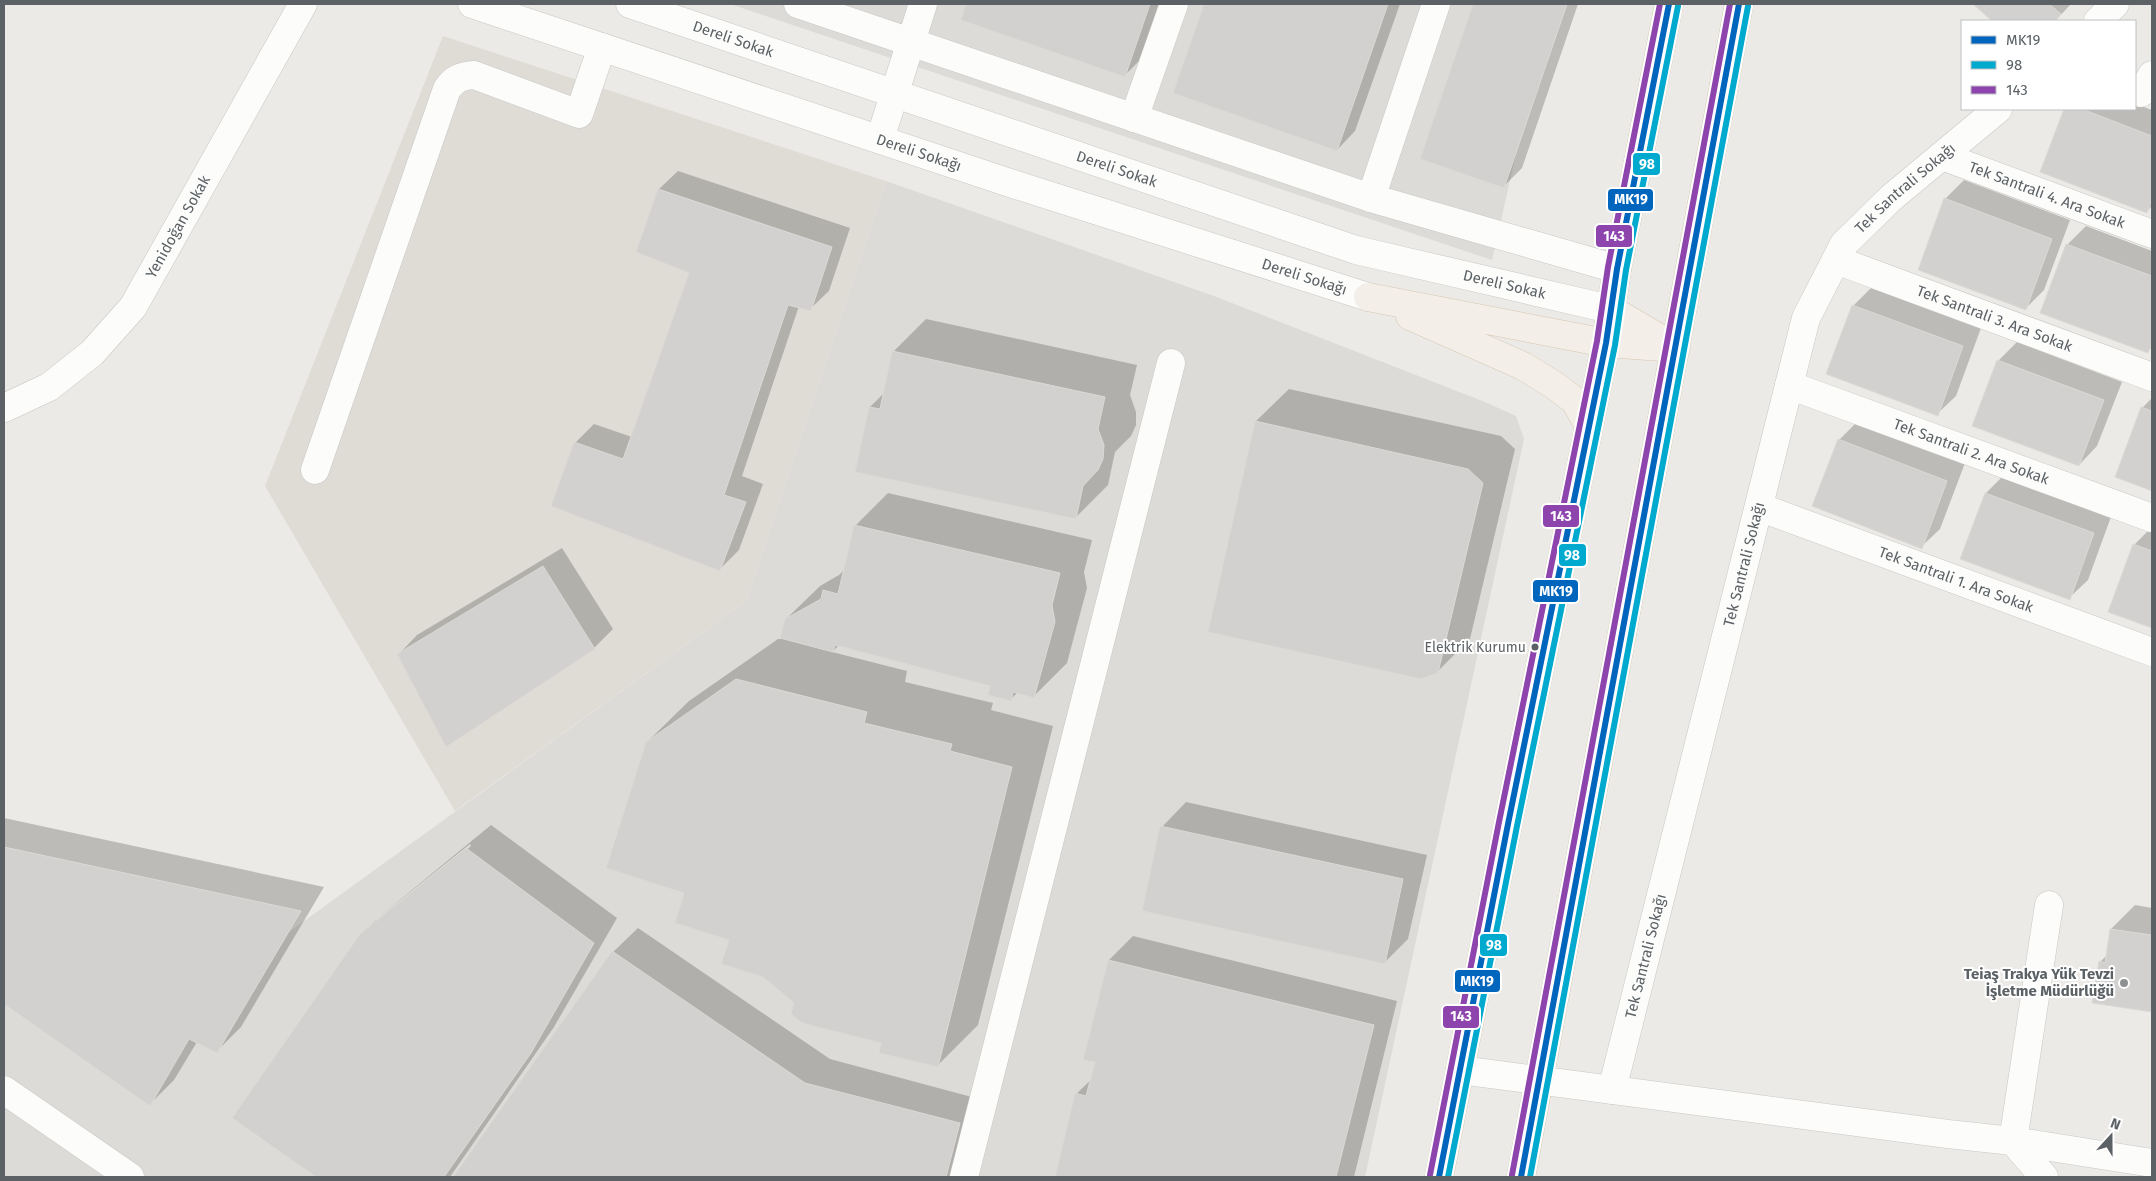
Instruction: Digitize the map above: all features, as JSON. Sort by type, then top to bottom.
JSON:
[{"type":"main road","points":[[1439,1177],[1588,424],[1606,343],[1617,269],[1669,4]]},
{"type":"main road","points":[[1520,1177],[1739,4]]},
{"type":"main road","points":[[1368,297],[1606,343],[1676,348]]},
{"type":"main road","points":[[1368,297],[1530,371],[1554,385],[1575,401],[1588,424]]},
{"type":"main road","points":[[1610,310],[1676,348]]},
{"type":"street","name":"Yenidoğan Sokak","points":[[4,408],[48,387],[92,353],[133,308],[303,4]]},
{"type":"street","name":"Dereli Sokağı","points":[[472,4],[880,139],[1368,297]]},
{"type":"street","name":"Dereli Sokak","points":[[630,4],[1356,250],[1610,310]]},
{"type":"street","points":[[798,4],[1371,198],[1617,269]]},
{"type":"street","points":[[880,139],[923,4]]},
{"type":"street","points":[[1134,118],[1174,4]]},
{"type":"street","points":[[1371,198],[1436,4]]},
{"type":"street","points":[[2099,20],[2115,4]]},
{"type":"street","points":[[315,470],[447,89],[457,78],[474,75],[580,114],[602,47]]},
{"type":"street","name":"Tek Santrali Sokağı","points":[[1612,1090],[1806,318],[1844,244],[1891,198],[1997,110]]},
{"type":"street","name":"Tek Santrali 4. Ara Sokak","points":[[1942,156],[2152,234]]},
{"type":"street","name":"Tek Santrali 3. Ara Sokak","points":[[1836,260],[2152,377]]},
{"type":"street","points":[[964,1177],[1170,363]]},
{"type":"street","name":"Tek Santrali 2. Ara Sokak","points":[[1789,385],[2152,518]]},
{"type":"street","name":"Tek Santrali 1. Ara Sokak","points":[[1759,507],[2152,652]]},
{"type":"street","points":[[2044,1177],[2013,1141],[2049,905]]},
{"type":"street","points":[[1460,1070],[1938,1133],[2013,1141],[2152,1163]]},
{"type":"street","points":[[4,1090],[130,1177]]},
{"type":"shaded area","points":[[730,4],[1550,4],[1492,260]]},
{"type":"shaded area","points":[[443,36],[886,181],[746,601],[455,811],[265,486]]},
{"type":"shaded area","points":[[886,181],[1214,296],[1485,402],[1516,416],[1524,439],[1365,1177],[4,1177],[4,875],[282,937],[746,601]]},
{"type":"building","points":[[966,4],[1150,4],[1125,77],[961,20]]},
{"type":"building","points":[[1204,4],[1388,4],[1337,151],[1173,93]]},
{"type":"building","points":[[1473,4],[1567,4],[1504,188],[1420,159]]},
{"type":"building","points":[[1973,4],[2049,4],[2061,14],[2056,20],[1991,20]]},
{"type":"building","points":[[2064,110],[2085,110],[2152,136],[2152,199],[2147,213],[2040,172]]},
{"type":"building","points":[[658,189],[832,247],[811,311],[788,305],[724,495],[746,502],[720,571],[551,506],[574,442],[623,459],[689,273],[636,252]]},
{"type":"building","points":[[1944,198],[2052,239],[2026,310],[1918,270]]},
{"type":"building","points":[[2066,244],[2152,276],[2152,342],[2148,353],[2040,313]]},
{"type":"building","points":[[1852,305],[1963,346],[1938,416],[1826,374]]},
{"type":"building","points":[[892,351],[1105,397],[1098,429],[1104,445],[1103,459],[1098,470],[1083,486],[1076,519],[855,472],[869,407],[880,409]]},
{"type":"building","points":[[1997,360],[2104,400],[2079,466],[1972,426]]},
{"type":"building","points":[[2141,407],[2152,411],[2152,491],[2115,477]]},
{"type":"building","points":[[1255,421],[1468,469],[1483,483],[1438,673],[1421,679],[1208,632]]},
{"type":"building","points":[[1838,439],[1947,481],[1922,549],[1812,506]]},
{"type":"building","points":[[1985,493],[2094,533],[2070,600],[1960,559]]},
{"type":"building","points":[[854,525],[1060,573],[1052,605],[1055,622],[1034,698],[1013,692],[1011,701],[988,695],[990,686],[835,645],[833,652],[780,638],[785,619],[821,599],[823,590],[838,594]]},
{"type":"building","points":[[2133,544],[2152,551],[2152,628],[2108,612]]},
{"type":"building","points":[[543,566],[595,649],[446,747],[397,654]]},
{"type":"building","points":[[736,679],[867,712],[864,723],[952,744],[950,751],[1012,767],[938,1067],[879,1053],[881,1043],[802,1023],[791,1014],[794,1003],[763,977],[721,964],[729,940],[675,923],[684,893],[606,868],[646,742]]},
{"type":"building","points":[[1160,826],[1403,879],[1385,964],[1142,911]]},
{"type":"building","points":[[4,847],[301,911],[217,1053],[189,1039],[150,1106],[4,1004]]},
{"type":"building","points":[[466,848],[594,943],[531,1053],[444,1177],[316,1177],[232,1118],[360,934]]},
{"type":"building","name":"Teiaş Trakya Yük Tevzi İşletme Müdürlüğü","points":[[2110,929],[2152,935],[2152,1012],[2092,1003],[2099,961],[2105,963]]},
{"type":"building","points":[[612,951],[805,1083],[960,1123],[946,1177],[453,1177]]},
{"type":"building","points":[[1108,960],[1374,1025],[1336,1177],[1055,1177],[1075,1093],[1086,1096],[1095,1062],[1083,1060]]},
{"type":"transit line","name":"143","points":[[1430,1175],[1499,822],[1597,341],[1608,267],[1660,4]]},
{"type":"transit line","name":"MK19","points":[[1439,1177],[1508,824],[1606,343],[1617,269],[1669,4]]},
{"type":"transit line","name":"143","points":[[1512,1175],[1730,4]]},
{"type":"transit line","name":"MK19","points":[[1521,1177],[1739,4]]},
{"type":"transit line","name":"98","points":[[1448,1177],[1615,345],[1626,270],[1678,6]]},
{"type":"transit line","name":"98","points":[[1530,1177],[1748,6]]},
{"type":"place","name":"Elektrik Kurumu","points":[[1535,647]]},
{"type":"place","name":"Teiaş Trakya Yük Tevzi İşletme Müdürlüğü","points":[[2124,983]]}]
